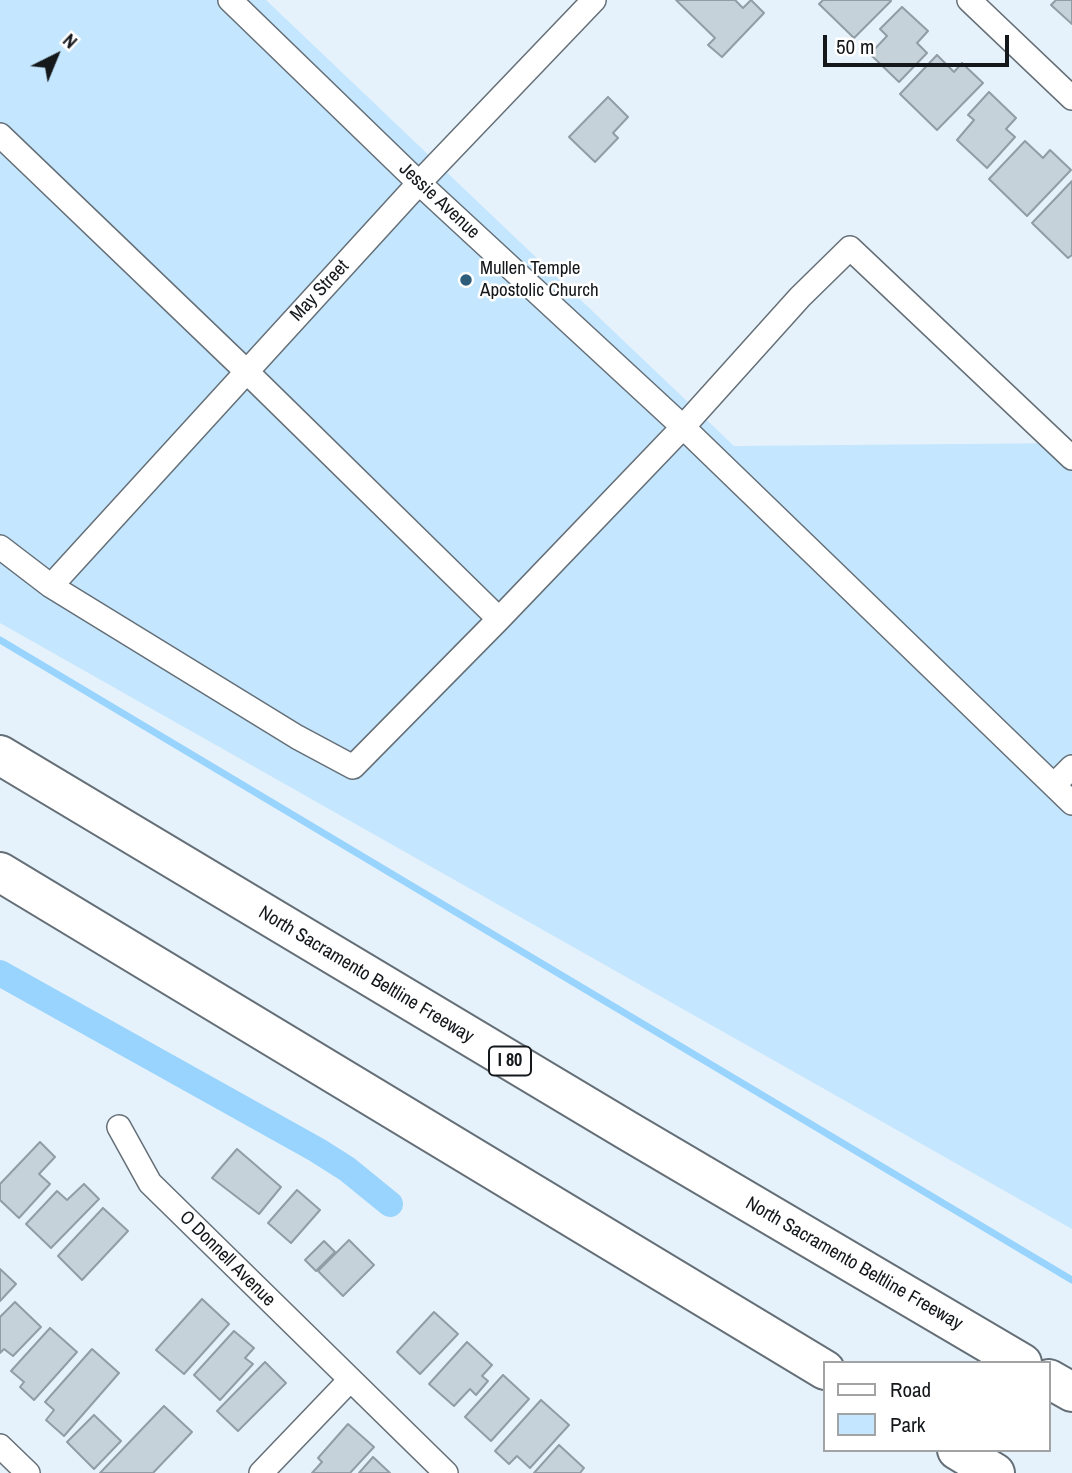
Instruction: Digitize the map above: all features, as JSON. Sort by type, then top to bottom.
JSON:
[{"type":"highway","name":"North Sacramento Beltline Freeway","points":[[0,755],[1019,1361]]},
{"type":"highway","points":[[0,872],[824,1369]]},
{"type":"highway","points":[[1051,1379],[1072,1392]]},
{"type":"highway","points":[[960,1452],[995,1473]]},
{"type":"street","name":"Jessie Avenue","points":[[230,0],[419,183],[683,427],[1072,803]]},
{"type":"street","name":"May Street","points":[[51,586],[419,183],[594,0]]},
{"type":"street","points":[[969,0],[1072,98]]},
{"type":"street","points":[[0,135],[499,619]]},
{"type":"street","points":[[0,547],[51,586],[297,737],[353,767],[683,427],[800,297],[850,248],[1072,458]]},
{"type":"street","points":[[1054,786],[1072,767]]},
{"type":"street","name":"O Donnell Avenue","points":[[118,1126],[150,1183],[446,1473]]},
{"type":"street","points":[[261,1473],[350,1380]]},
{"type":"street","points":[[0,1446],[28,1473]]},
{"type":"green space","points":[[0,0],[266,0],[734,446],[1072,443],[1072,1229],[0,623]]},
{"type":"building","points":[[676,0],[735,0],[743,8],[751,0],[764,13],[722,57],[708,45],[715,38]]},
{"type":"building","points":[[823,0],[891,1],[854,38],[819,4]]},
{"type":"building","points":[[1056,0],[1072,0],[1072,24],[1051,5]]},
{"type":"building","points":[[902,7],[928,31],[917,43],[927,53],[899,82],[870,54],[887,36],[880,29]]},
{"type":"building","points":[[937,55],[954,72],[962,63],[983,83],[937,130],[900,94]]},
{"type":"building","points":[[989,92],[1016,118],[1006,129],[1015,137],[987,168],[957,140],[974,120],[968,115]]},
{"type":"building","points":[[608,97],[628,117],[613,133],[618,138],[595,162],[569,137]]},
{"type":"building","points":[[1025,141],[1043,158],[1050,150],[1071,170],[1027,216],[989,179]]},
{"type":"building","points":[[1072,181],[1072,255],[1068,258],[1032,223]]},
{"type":"building","points":[[40,1142],[55,1157],[39,1174],[50,1184],[19,1218],[0,1200],[0,1184]]},
{"type":"building","points":[[237,1149],[281,1187],[259,1214],[212,1178]]},
{"type":"building","points":[[84,1184],[99,1199],[51,1248],[26,1224],[57,1191],[67,1200]]},
{"type":"building","points":[[297,1190],[320,1210],[291,1243],[268,1223]]},
{"type":"building","points":[[103,1208],[128,1231],[82,1280],[58,1256]]},
{"type":"building","points":[[349,1240],[374,1265],[343,1296],[318,1271]]},
{"type":"building","points":[[324,1241],[335,1252],[316,1271],[305,1260]]},
{"type":"building","points":[[0,1269],[16,1284],[0,1301]]},
{"type":"building","points":[[202,1299],[229,1324],[184,1374],[156,1350]]},
{"type":"building","points":[[15,1302],[41,1327],[13,1356],[4,1349],[0,1353],[0,1317]]},
{"type":"building","points":[[434,1312],[458,1334],[420,1374],[397,1352]]},
{"type":"building","points":[[50,1328],[77,1352],[34,1400],[20,1387],[24,1382],[11,1371]]},
{"type":"building","points":[[234,1331],[254,1348],[245,1358],[253,1364],[220,1400],[194,1375]]},
{"type":"building","points":[[467,1342],[492,1365],[482,1376],[488,1381],[476,1395],[470,1389],[454,1406],[429,1384]]},
{"type":"building","points":[[92,1349],[119,1373],[64,1436],[46,1420],[54,1410],[45,1402]]},
{"type":"building","points":[[265,1362],[286,1383],[238,1431],[217,1411]]},
{"type":"building","points":[[503,1375],[529,1399],[491,1441],[465,1417]]},
{"type":"building","points":[[541,1400],[569,1425],[530,1468],[517,1456],[509,1464],[495,1451]]},
{"type":"building","points":[[164,1406],[192,1432],[153,1473],[100,1473]]},
{"type":"building","points":[[94,1415],[121,1441],[94,1469],[67,1442]]},
{"type":"building","points":[[348,1424],[374,1447],[350,1473],[312,1473],[322,1462],[318,1458]]},
{"type":"building","points":[[559,1445],[584,1468],[580,1473],[534,1473]]},
{"type":"building","points":[[373,1457],[390,1473],[359,1473]]},
{"type":"waterway","points":[[0,640],[1072,1280]]},
{"type":"waterway","points":[[0,973],[317,1150],[347,1169],[390,1204]]},
{"type":"place","name":"Mullen Temple Apostolic Church","points":[[466,280]]}]
